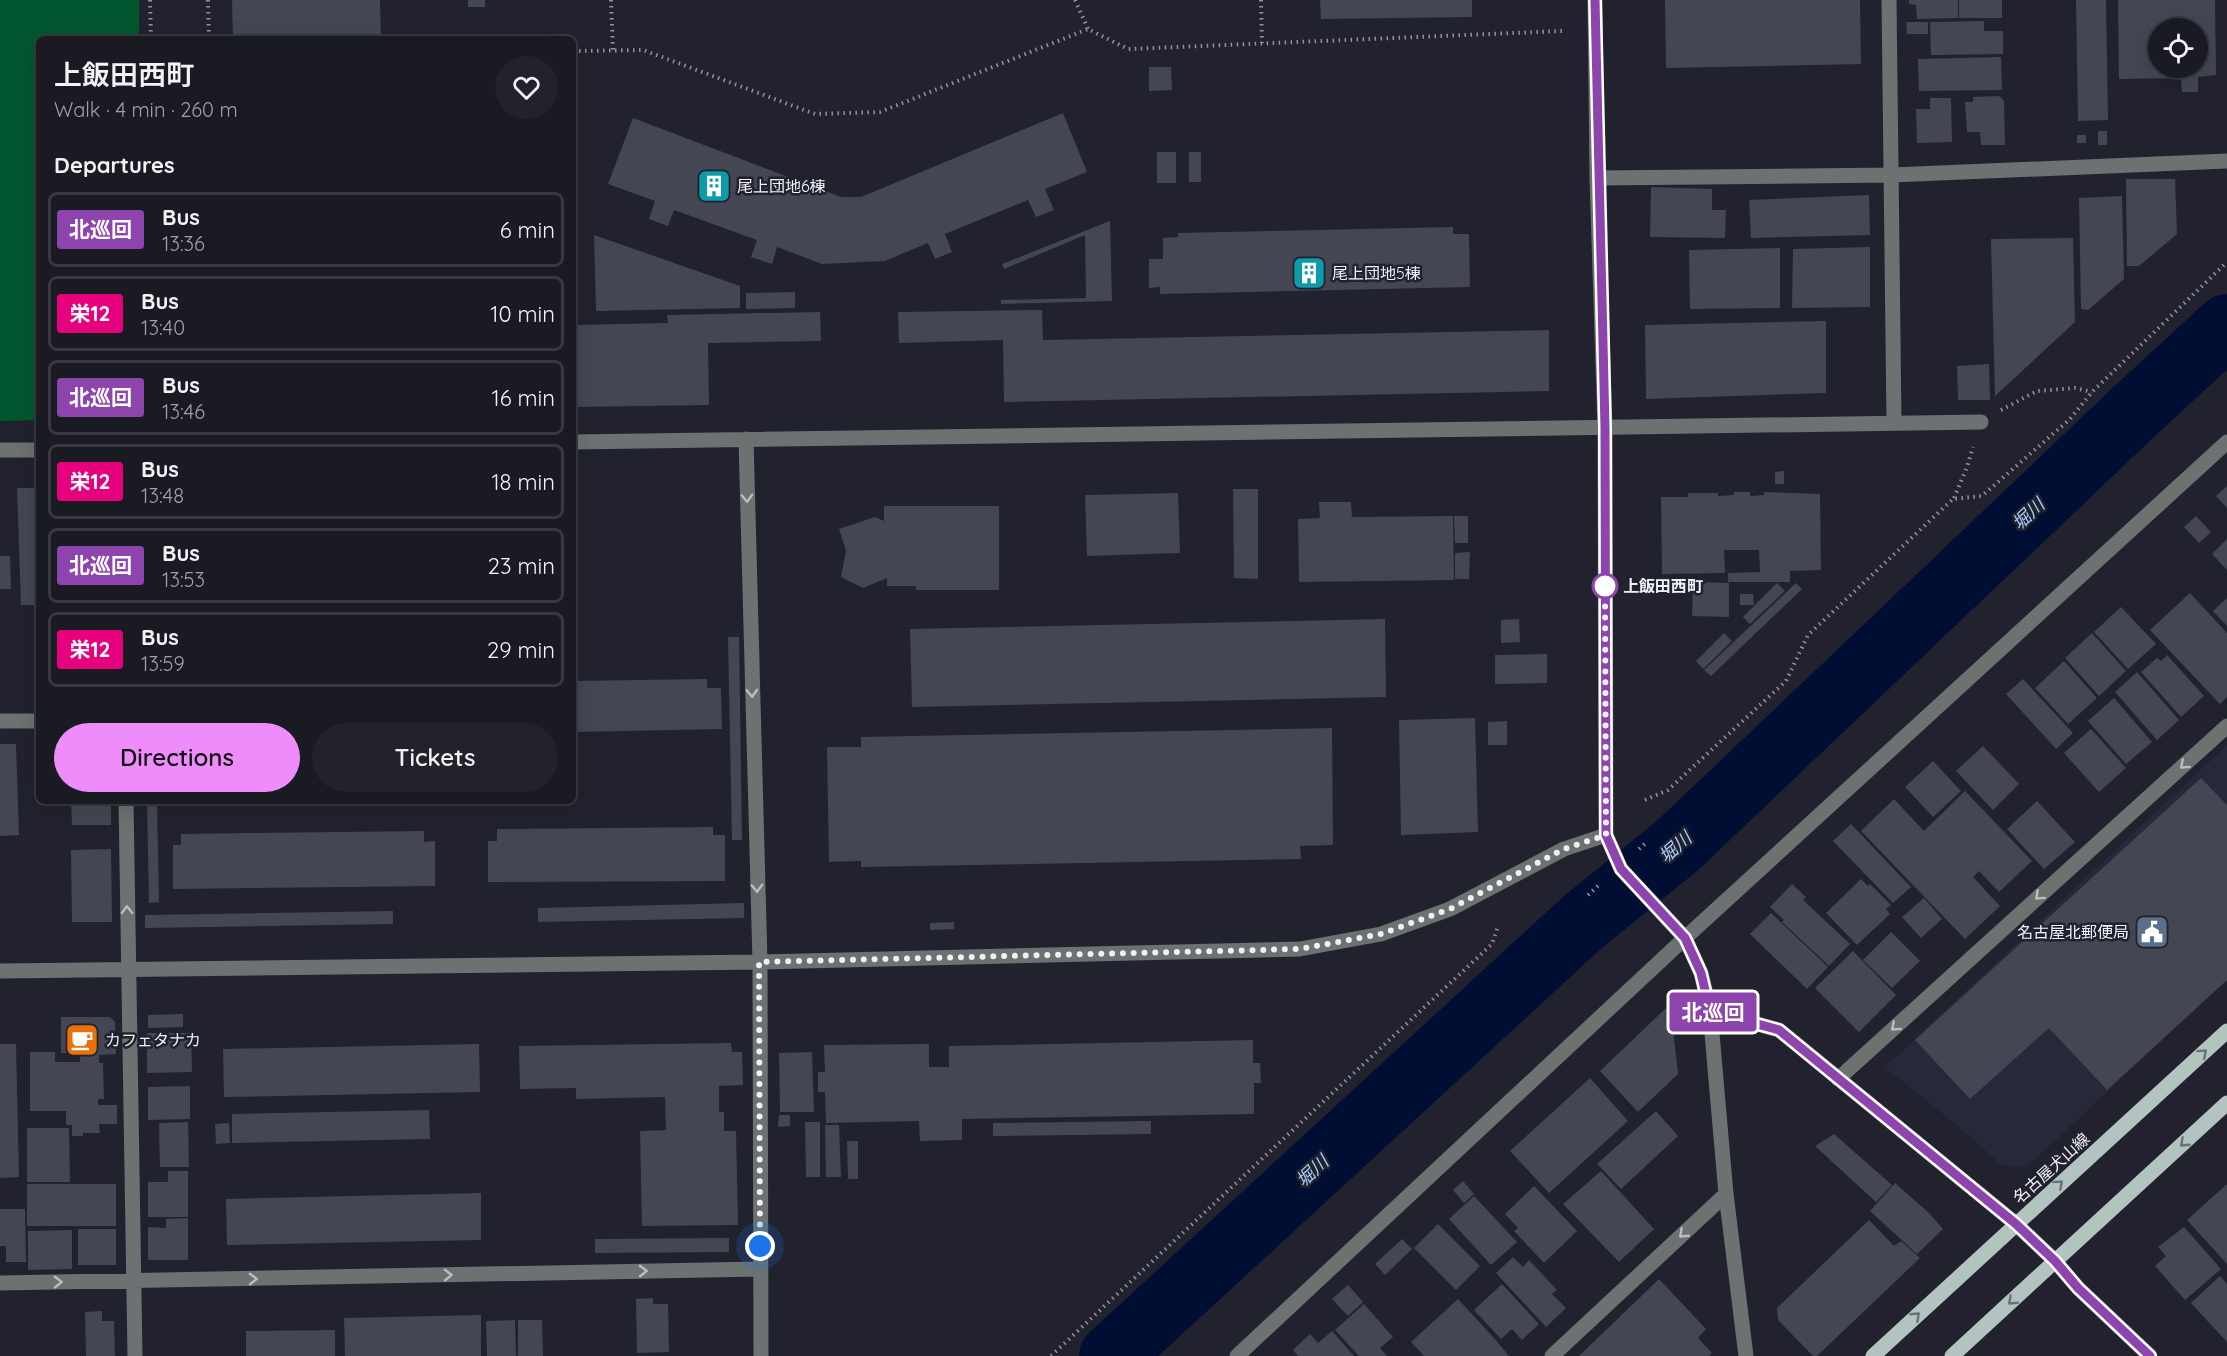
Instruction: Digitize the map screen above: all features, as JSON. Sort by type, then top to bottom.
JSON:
[{"type":"main road","name":"名古屋犬山線","points":[[1873,1356],[2227,1031]]},
{"type":"main road","points":[[1952,1356],[2227,1103]]},
{"type":"street","points":[[1595,0],[1597,178],[1605,428],[1606,835],[1621,869],[1685,938],[1701,973],[1710,1011],[1726,1194],[1746,1356]]},
{"type":"street","points":[[1888,0],[1894,422]]},
{"type":"street","points":[[1597,178],[1892,175],[2227,161]]},
{"type":"street","points":[[576,442],[1981,422]]},
{"type":"street","points":[[746,439],[759,962],[761,1356]]},
{"type":"street","points":[[1237,1356],[1685,938],[2227,442]]},
{"type":"street","points":[[0,450],[36,450]]},
{"type":"street","points":[[0,721],[36,720]]},
{"type":"street","points":[[1838,1079],[2227,726]]},
{"type":"street","points":[[126,804],[135,1356]]},
{"type":"street","points":[[0,971],[759,962],[1300,949],[1381,934],[1450,909],[1564,849],[1606,835]]},
{"type":"street","points":[[1710,1011],[1779,1030],[2016,1224],[2055,1261],[2078,1288],[2150,1356]]},
{"type":"street","points":[[1552,1356],[1726,1194]]},
{"type":"street","points":[[0,1283],[760,1269]]},
{"type":"path","points":[[150,0],[151,36]]},
{"type":"path","points":[[208,0],[209,36]]},
{"type":"path","points":[[611,0],[613,50]]},
{"type":"path","points":[[1075,0],[1088,29],[1128,49],[1562,31]]},
{"type":"path","points":[[1261,0],[1262,43]]},
{"type":"path","points":[[576,51],[643,50],[814,114],[880,112],[1088,29]]},
{"type":"path","points":[[1645,800],[1668,790],[1786,681],[1808,635],[1953,499],[1982,496],[2070,418],[2092,392],[2227,262]]},
{"type":"path","points":[[1051,1356],[1492,944],[1498,926]]},
{"type":"shaded area","points":[[2227,745],[2227,980],[2027,1167],[2001,1165],[1972,1138],[1885,1067]]},
{"type":"green space","points":[[0,0],[139,0],[139,36],[36,36],[36,420],[0,421]]},
{"type":"building","points":[[232,0],[380,0],[381,36],[233,36]]},
{"type":"building","points":[[468,0],[485,0],[485,7],[468,7]]},
{"type":"building","points":[[1320,0],[1472,0],[1472,17],[1321,19]]},
{"type":"building","points":[[1665,0],[1860,0],[1861,64],[1666,68]]},
{"type":"building","points":[[1909,0],[1958,0],[1958,18],[1917,19],[1916,5],[1909,4]]},
{"type":"building","points":[[1959,0],[2002,0],[2002,18],[1959,18]]},
{"type":"building","points":[[2076,0],[2106,0],[2108,120],[2078,121]]},
{"type":"building","points":[[2118,0],[2215,0],[2216,75],[2208,76],[2208,18],[2148,18],[2148,78],[2181,78],[2119,79]]},
{"type":"building","points":[[1984,21],[1984,31],[2003,31],[2003,54],[1931,55],[1930,22]]},
{"type":"building","points":[[1906,22],[1928,22],[1928,34],[1907,34]]},
{"type":"building","points":[[2001,57],[2002,90],[1919,91],[1918,59]]},
{"type":"building","points":[[1149,67],[1171,67],[1172,90],[1149,91]]},
{"type":"building","points":[[2181,78],[2198,78],[2198,92],[2182,92]]},
{"type":"building","points":[[2000,96],[2004,101],[2005,145],[1981,145],[1980,132],[1967,132],[1965,102],[1973,102],[1973,97]]},
{"type":"building","points":[[1930,98],[1951,98],[1952,142],[1917,143],[1916,109],[1930,109]]},
{"type":"building","name":"尾上団地6棟","points":[[1063,113],[1087,172],[1045,189],[1054,210],[1036,217],[1028,200],[945,234],[952,252],[935,259],[928,243],[885,261],[822,264],[777,247],[772,264],[751,257],[757,240],[674,210],[668,226],[649,219],[655,201],[608,184],[633,118],[841,197],[861,197]]},
{"type":"building","points":[[2098,131],[2107,131],[2107,145],[2098,145]]},
{"type":"building","points":[[2077,135],[2086,135],[2086,143],[2077,143]]},
{"type":"building","points":[[1157,152],[1176,152],[1176,183],[1157,183]]},
{"type":"building","points":[[1189,152],[1201,152],[1201,182],[1189,182]]},
{"type":"building","points":[[2126,179],[2175,179],[2177,234],[2139,266],[2127,266]]},
{"type":"building","points":[[1651,187],[1712,189],[1712,210],[1726,210],[1725,238],[1650,237]]},
{"type":"building","points":[[1869,195],[1870,235],[1751,238],[1749,200]]},
{"type":"building","points":[[2122,196],[2124,279],[2088,310],[2081,309],[2079,198]]},
{"type":"building","points":[[1110,221],[1112,301],[1001,304],[1001,300],[1086,298],[1085,235],[1004,269],[1002,264]]},
{"type":"building","name":"尾上団地5棟","points":[[1453,227],[1453,234],[1469,234],[1470,287],[1160,294],[1160,287],[1149,288],[1149,259],[1163,259],[1163,238],[1178,237],[1178,233]]},
{"type":"building","points":[[594,235],[740,286],[740,308],[596,311]]},
{"type":"building","points":[[2073,238],[2075,322],[1995,396],[1991,239]]},
{"type":"building","points":[[1870,247],[1870,307],[1792,308],[1793,249]]},
{"type":"building","points":[[1780,248],[1780,308],[1690,309],[1689,250]]},
{"type":"building","points":[[795,292],[795,308],[746,309],[746,293]]},
{"type":"building","points":[[1042,310],[1043,340],[1549,330],[1549,391],[1004,402],[1003,340],[899,343],[898,312]]},
{"type":"building","points":[[820,312],[821,341],[708,343],[709,405],[576,407],[576,325],[668,323],[667,315]]},
{"type":"building","points":[[1826,321],[1826,393],[1646,399],[1645,325]]},
{"type":"building","points":[[1989,364],[1990,400],[1958,400],[1957,366]]},
{"type":"building","points":[[1784,471],[1784,484],[1775,484],[1775,472]]},
{"type":"building","points":[[2227,486],[2227,508],[2216,496]]},
{"type":"building","points":[[17,488],[36,488],[36,605],[21,605]]},
{"type":"building","points":[[1233,489],[1258,489],[1258,579],[1234,578]]},
{"type":"building","points":[[1734,492],[1750,492],[1750,496],[1764,495],[1764,492],[1820,494],[1821,570],[1790,571],[1790,582],[1728,582],[1728,573],[1760,572],[1759,550],[1724,550],[1725,573],[1662,574],[1661,497],[1688,497],[1688,493],[1734,495]]},
{"type":"building","points":[[1178,493],[1180,553],[1087,556],[1085,495]]},
{"type":"building","points":[[1319,502],[1351,502],[1352,517],[1453,516],[1454,580],[1299,582],[1298,519],[1320,518]]},
{"type":"building","points":[[884,506],[999,506],[999,590],[916,590],[916,586],[887,586],[887,578],[863,588],[841,577],[846,551],[839,529],[875,517],[884,521]]},
{"type":"building","points":[[1454,516],[1468,516],[1468,543],[1455,543]]},
{"type":"building","points":[[2196,516],[2211,532],[2199,543],[2184,527]]},
{"type":"building","points":[[2227,539],[2227,570],[2212,554]]},
{"type":"building","points":[[1470,552],[1469,579],[1455,579],[1455,553]]},
{"type":"building","points":[[0,556],[10,556],[11,589],[0,589]]},
{"type":"building","points":[[1693,582],[1729,583],[1729,617],[1692,616]]},
{"type":"building","points":[[1777,583],[1785,591],[1750,624],[1743,617]]},
{"type":"building","points":[[1796,583],[1802,589],[1711,676],[1704,670]]},
{"type":"building","points":[[2190,593],[2227,633],[2227,697],[2220,704],[2150,630]]},
{"type":"building","points":[[1740,594],[1753,594],[1754,605],[1740,605]]},
{"type":"building","points":[[2227,598],[2227,626],[2213,611]]},
{"type":"building","points":[[2121,607],[2156,644],[2128,669],[2094,632]]},
{"type":"building","points":[[1385,619],[1386,697],[912,707],[910,629]]},
{"type":"building","points":[[1519,619],[1520,642],[1501,643],[1501,620]]},
{"type":"building","points":[[1724,633],[1732,641],[1703,669],[1696,661]]},
{"type":"building","points":[[2092,633],[2126,671],[2099,696],[2065,658]]},
{"type":"building","points":[[728,637],[739,637],[742,840],[732,840]]},
{"type":"building","points":[[1547,654],[1547,683],[1495,684],[1495,655]]},
{"type":"building","points":[[2167,655],[2204,696],[2181,717],[2141,672],[2157,658],[2161,661]]},
{"type":"building","points":[[2064,661],[2097,698],[2068,724],[2035,688]]},
{"type":"building","points":[[2137,672],[2179,720],[2157,740],[2115,692]]},
{"type":"building","points":[[707,679],[707,688],[721,688],[722,729],[576,732],[576,681]]},
{"type":"building","points":[[2023,679],[2073,733],[2056,749],[2006,694]]},
{"type":"building","points":[[2114,698],[2152,742],[2126,764],[2088,721]]},
{"type":"building","points":[[1475,718],[1478,832],[1401,835],[1399,720]]},
{"type":"building","points":[[1507,721],[1507,745],[1488,745],[1488,722]]},
{"type":"building","points":[[1332,728],[1333,845],[1300,846],[1301,859],[861,867],[861,861],[829,862],[827,747],[861,747],[861,737]]},
{"type":"building","points":[[2091,729],[2126,768],[2099,792],[2064,753]]},
{"type":"building","points":[[0,744],[16,744],[19,835],[0,836]]},
{"type":"building","points":[[1983,746],[2019,784],[1993,810],[1956,771]]},
{"type":"building","points":[[1933,761],[1961,791],[1933,817],[1905,787]]},
{"type":"building","points":[[2201,778],[2227,805],[2227,980],[2107,1090],[2049,1028],[1970,1099],[1915,1040]]},
{"type":"building","points":[[1965,791],[2032,861],[1999,892],[1979,871],[1973,877],[2000,906],[1965,939],[1861,831],[1894,799],[1924,831]]},
{"type":"building","points":[[2037,801],[2075,842],[2044,869],[2007,829]]},
{"type":"building","points":[[71,804],[111,804],[111,825],[72,825]]},
{"type":"building","points":[[147,804],[157,804],[159,902],[149,903]]},
{"type":"building","points":[[1851,824],[1911,887],[1893,903],[1833,841]]},
{"type":"building","points":[[713,827],[713,835],[725,835],[725,881],[488,882],[488,841],[497,841],[497,829]]},
{"type":"building","points":[[424,831],[424,842],[435,841],[435,886],[173,889],[173,845],[181,845],[181,834]]},
{"type":"building","points":[[111,849],[112,922],[72,922],[71,850]]},
{"type":"building","points":[[1861,879],[1868,886],[1870,884],[1891,905],[1886,909],[1890,914],[1857,945],[1826,913]]},
{"type":"building","points":[[1792,884],[1806,897],[1803,900],[1850,944],[1829,966],[1782,922],[1784,920],[1770,907]]},
{"type":"building","points":[[1924,898],[1942,919],[1921,938],[1902,917]]},
{"type":"building","points":[[744,903],[744,918],[538,922],[538,908]]},
{"type":"building","points":[[393,911],[393,924],[145,928],[145,915]]},
{"type":"building","points":[[1771,913],[1828,967],[1807,989],[1750,934]]},
{"type":"building","points":[[954,922],[954,929],[930,930],[930,923]]},
{"type":"building","points":[[1891,932],[1920,961],[1892,988],[1863,960]]},
{"type":"building","points":[[1853,951],[1896,995],[1859,1032],[1815,988]]},
{"type":"building","points":[[1666,1008],[1672,1019],[1678,1074],[1638,1112],[1600,1071]]},
{"type":"building","points":[[183,1014],[183,1027],[148,1028],[148,1015]]},
{"type":"building","points":[[61,1017],[110,1017],[115,1022],[116,1054],[99,1055],[99,1063],[103,1063],[104,1099],[98,1099],[98,1105],[117,1105],[117,1124],[99,1124],[100,1133],[83,1133],[83,1136],[72,1136],[72,1125],[66,1125],[66,1111],[30,1111],[30,1052],[55,1052],[55,1062],[80,1062],[80,1053],[61,1053]]},
{"type":"building","points":[[147,1033],[191,1033],[192,1072],[147,1073]]},
{"type":"building","points":[[1253,1040],[1253,1063],[1260,1063],[1261,1083],[1254,1083],[1254,1114],[962,1119],[962,1140],[920,1141],[919,1121],[826,1123],[825,1092],[818,1092],[818,1072],[825,1072],[824,1045],[929,1044],[929,1067],[949,1067],[949,1046]]},
{"type":"building","points":[[731,1043],[732,1052],[742,1052],[743,1085],[719,1086],[719,1112],[724,1112],[724,1131],[736,1131],[738,1225],[642,1226],[640,1131],[666,1130],[665,1097],[576,1099],[576,1088],[520,1089],[519,1046]]},
{"type":"building","points":[[0,1044],[16,1044],[19,1177],[0,1178]]},
{"type":"building","points":[[479,1044],[480,1092],[224,1097],[223,1049]]},
{"type":"building","points":[[812,1052],[814,1112],[780,1112],[779,1053]]},
{"type":"building","points":[[1590,1078],[1628,1121],[1549,1193],[1510,1151]]},
{"type":"building","points":[[190,1086],[190,1119],[148,1120],[148,1087]]},
{"type":"building","points":[[429,1110],[430,1139],[232,1143],[232,1114]]},
{"type":"building","points":[[1656,1111],[1678,1136],[1621,1189],[1597,1164]]},
{"type":"building","points":[[779,1115],[790,1115],[790,1126],[778,1127]]},
{"type":"building","points":[[1151,1121],[1151,1134],[993,1136],[993,1123]]},
{"type":"building","points":[[188,1122],[189,1167],[160,1167],[159,1123]]},
{"type":"building","points":[[805,1122],[820,1122],[820,1177],[806,1177]]},
{"type":"building","points":[[229,1123],[230,1143],[216,1144],[215,1124]]},
{"type":"building","points":[[825,1125],[839,1125],[841,1177],[826,1177]]},
{"type":"building","points":[[27,1128],[69,1128],[70,1182],[27,1182]]},
{"type":"building","points":[[1834,1134],[1892,1185],[1876,1202],[1815,1146]]},
{"type":"building","points":[[847,1141],[858,1141],[858,1179],[848,1179]]},
{"type":"building","points":[[168,1171],[188,1171],[188,1217],[148,1217],[148,1182],[168,1182]]},
{"type":"building","points":[[1601,1171],[1654,1229],[1619,1262],[1563,1204]]},
{"type":"building","points":[[1463,1181],[1474,1194],[1464,1203],[1453,1190]]},
{"type":"building","points":[[1895,1183],[1929,1213],[1943,1229],[1917,1254],[1870,1211]]},
{"type":"building","points":[[27,1184],[116,1184],[116,1226],[27,1226]]},
{"type":"building","points":[[2227,1184],[2227,1264],[2187,1220]]},
{"type":"building","points":[[1534,1186],[1577,1231],[1544,1263],[1514,1231],[1518,1228],[1505,1214]]},
{"type":"building","points":[[481,1193],[481,1240],[227,1245],[226,1199]]},
{"type":"building","points":[[1474,1196],[1517,1242],[1491,1265],[1449,1219]]},
{"type":"building","points":[[0,1209],[25,1209],[26,1262],[6,1262],[6,1246],[0,1246]]},
{"type":"building","points":[[188,1218],[188,1260],[148,1260],[148,1227],[166,1228],[166,1219]]},
{"type":"building","points":[[1869,1220],[1894,1246],[1901,1241],[1920,1258],[1817,1356],[1813,1356],[1778,1320],[1777,1308]]},
{"type":"building","points":[[1438,1224],[1480,1266],[1456,1290],[1414,1248]]},
{"type":"building","points":[[2184,1227],[2221,1269],[2185,1300],[2155,1266],[2166,1256],[2158,1247]]},
{"type":"building","points":[[78,1229],[116,1229],[116,1265],[78,1265]]},
{"type":"building","points":[[72,1230],[72,1269],[28,1270],[28,1231]]},
{"type":"building","points":[[729,1238],[729,1252],[595,1253],[595,1239]]},
{"type":"building","points":[[1402,1239],[1412,1249],[1385,1275],[1375,1264]]},
{"type":"building","points":[[1513,1257],[1523,1267],[1529,1260],[1557,1290],[1552,1294],[1566,1308],[1546,1327],[1496,1273]]},
{"type":"building","points":[[2220,1276],[2227,1284],[2227,1342],[2191,1303]]},
{"type":"building","points":[[1659,1279],[1706,1329],[1698,1338],[1712,1353],[1709,1356],[1579,1356]]},
{"type":"building","points":[[1502,1284],[1539,1324],[1522,1340],[1512,1329],[1501,1339],[1474,1310]]},
{"type":"building","points":[[1348,1285],[1363,1302],[1348,1316],[1332,1299]]},
{"type":"building","points":[[653,1298],[653,1304],[668,1304],[669,1352],[637,1353],[636,1299]]},
{"type":"building","points":[[1458,1299],[1509,1356],[1424,1356],[1411,1342]]},
{"type":"building","points":[[1364,1304],[1393,1337],[1380,1348],[1387,1356],[1359,1356],[1335,1330]]},
{"type":"building","points":[[102,1311],[102,1321],[114,1321],[115,1356],[86,1356],[85,1312]]},
{"type":"building","points":[[481,1315],[481,1356],[345,1356],[344,1318]]},
{"type":"building","points":[[515,1320],[516,1356],[487,1356],[486,1321]]},
{"type":"building","points":[[518,1320],[542,1320],[543,1356],[518,1356]]},
{"type":"building","points":[[335,1330],[335,1356],[246,1356],[246,1331]]},
{"type":"building","points":[[1332,1331],[1354,1356],[1298,1356],[1293,1350],[1310,1334],[1318,1343]]},
{"type":"waterway","name":"堀川","points":[[1111,1356],[1584,921],[1677,846],[2227,326]]},
{"type":"bus line","name":"北巡回","points":[[1595,0],[1597,178],[1605,428],[1606,835],[1621,869],[1685,938],[1701,973],[1710,1011],[1779,1030],[2016,1224],[2055,1261],[2078,1288],[2150,1356]]},
{"type":"place","name":"尾上団地6棟","points":[[714,186]]},
{"type":"place","name":"尾上団地5棟","points":[[1309,273]]},
{"type":"place","name":"上飯田西町","points":[[1605,586]]},
{"type":"place","name":"名古屋北郵便局","points":[[2152,932]]},
{"type":"place","name":"カフェタナカ","points":[[82,1040]]},
{"type":"route","points":[[760,1246],[759,962],[1300,949],[1381,934],[1450,909],[1564,849],[1606,835],[1605,586]]}]
